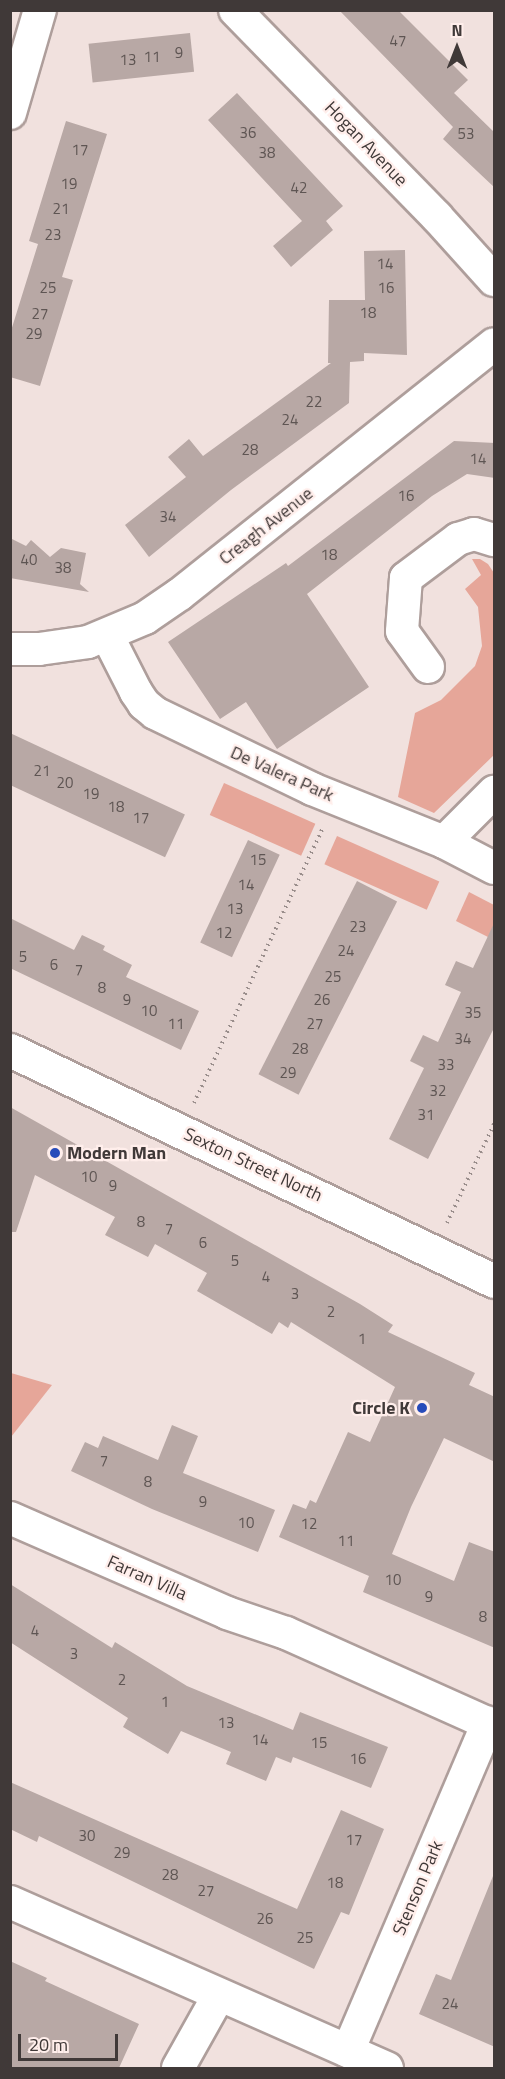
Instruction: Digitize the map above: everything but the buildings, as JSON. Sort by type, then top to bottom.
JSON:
[{"type":"main road","name":"Sexton Street North","points":[[10,1050],[495,1281]]},
{"type":"street","points":[[10,113],[40,10]]},
{"type":"street","name":"Hogan Avenue","points":[[235,10],[437,217],[495,280]]},
{"type":"street","name":"Creagh Avenue","points":[[10,649],[66,647],[107,635],[145,618],[180,594],[495,344]]},
{"type":"street","points":[[428,667],[402,631],[406,578],[458,539],[474,534],[495,540]]},
{"type":"street","name":"De Valera Park","points":[[107,635],[136,692],[144,704],[155,713],[336,798],[444,842],[495,868]]},
{"type":"street","points":[[444,842],[495,792]]},
{"type":"street","name":"Farran Villa","points":[[10,1518],[227,1613],[286,1633]]},
{"type":"street","name":"Stenson Park","points":[[286,1633],[491,1725],[348,2051]]},
{"type":"street","points":[[10,1902],[387,2068]]},
{"type":"street","points":[[178,2068],[219,1995]]},
{"type":"path","points":[[181,1131],[336,798]]},
{"type":"path","points":[[434,1251],[495,1124]]},
{"type":"shaded area","points":[[472,559],[480,559],[488,564],[494,573],[494,755],[434,813],[398,797],[415,713],[441,700],[475,666],[482,646],[478,607],[465,589],[481,575]]},
{"type":"shaded area","points":[[224,783],[315,824],[301,856],[210,815]]},
{"type":"shaded area","points":[[337,836],[439,882],[427,910],[324,864]]},
{"type":"shaded area","points":[[469,892],[494,905],[494,940],[456,921]]},
{"type":"shaded area","points":[[10,1373],[52,1385],[11,1437]]},
{"type":"place","name":"Modern Man","points":[[55,1153]]},
{"type":"place","name":"Circle K","points":[[422,1408]]}]
